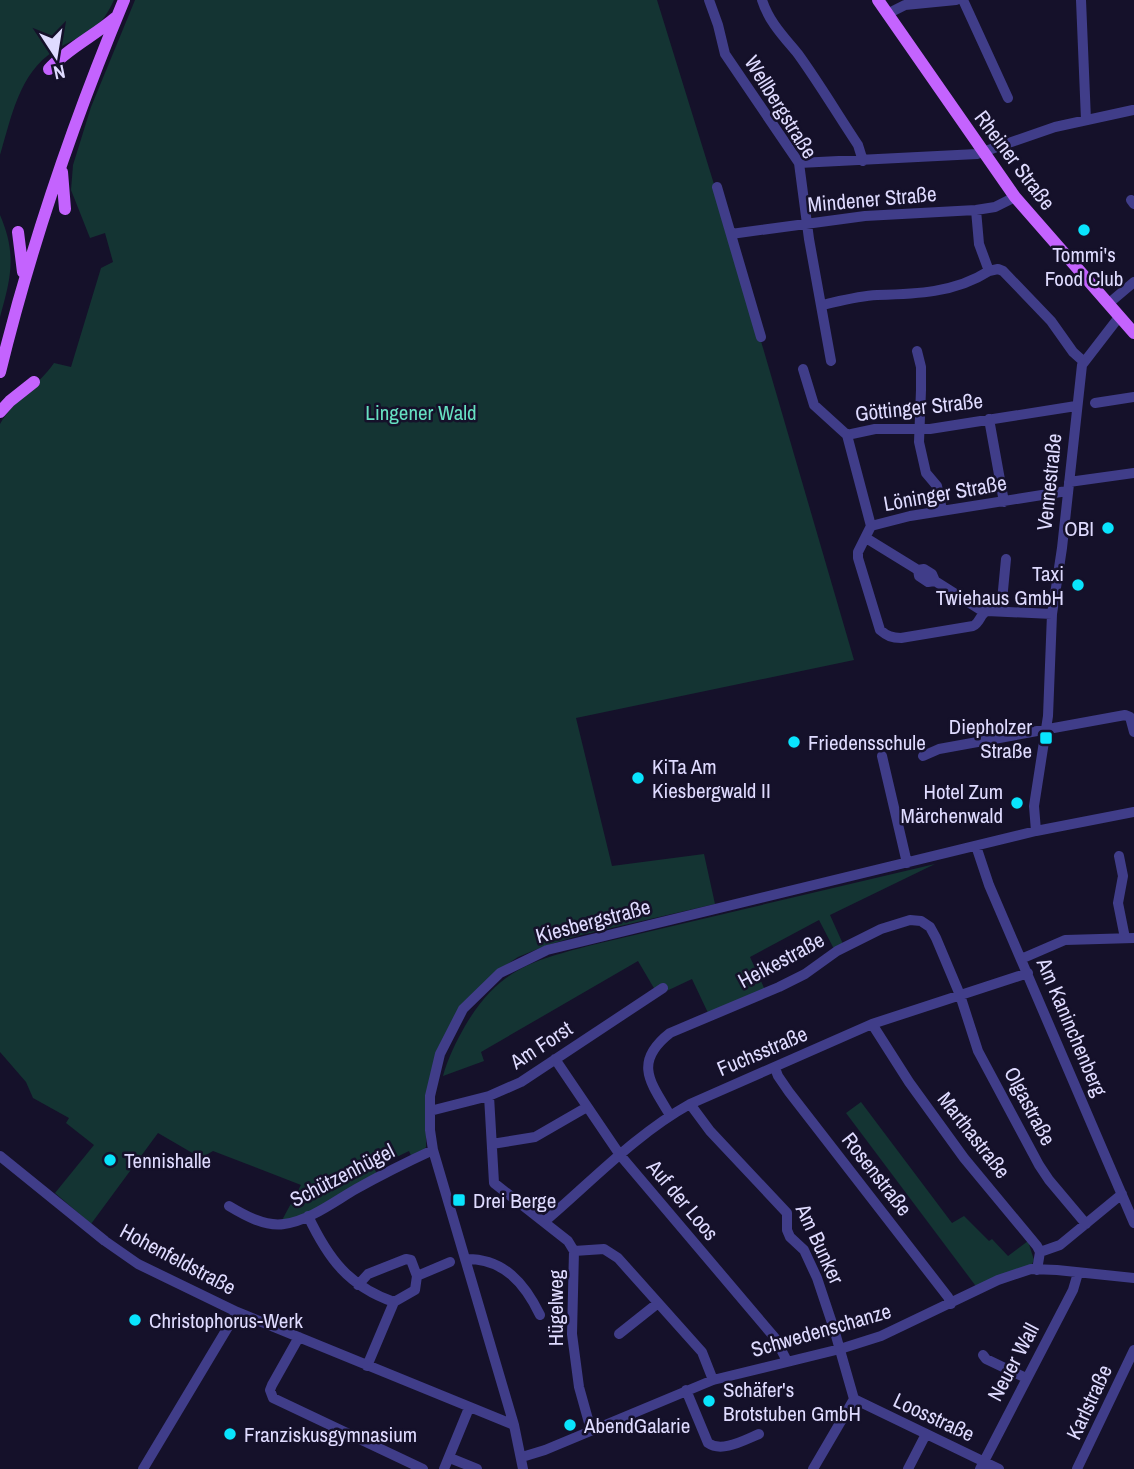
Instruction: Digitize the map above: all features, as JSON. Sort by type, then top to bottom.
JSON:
[{"type":"main road","points":[[0,372],[62,161],[124,0]]},
{"type":"main road","name":"Rheiner Straße","points":[[878,0],[1016,197],[1134,333]]},
{"type":"main road","points":[[49,69],[64,53],[98,32],[118,15]]},
{"type":"main road","points":[[62,161],[65,209]]},
{"type":"main road","points":[[18,232],[23,255],[24,283]]},
{"type":"main road","points":[[0,412],[34,382]]},
{"type":"street","name":"Wellbergstraße","points":[[709,0],[719,25],[725,54],[799,163],[812,261],[831,361]]},
{"type":"street","points":[[762,0],[769,17],[796,52],[858,145],[863,161]]},
{"type":"street","points":[[887,14],[905,5],[956,0]]},
{"type":"street","points":[[962,0],[1008,97]]},
{"type":"street","points":[[1081,0],[1086,120]]},
{"type":"street","points":[[799,163],[967,156],[1055,127],[1133,110]]},
{"type":"street","points":[[716,187],[761,337]]},
{"type":"street","name":"Mindener Straße","points":[[731,234],[902,213],[976,210],[995,207],[1016,197]]},
{"type":"street","points":[[976,210],[979,244],[989,271]]},
{"type":"street","points":[[822,305],[875,295],[908,295],[939,290],[998,269],[1046,315],[1073,352],[1083,361],[1119,317]]},
{"type":"street","points":[[1108,304],[1134,282]]},
{"type":"street","points":[[917,351],[921,367],[919,442],[926,473],[937,486],[942,510]]},
{"type":"street","name":"Vennestraße","points":[[1036,831],[1034,806],[1047,729],[1052,614],[1083,361]]},
{"type":"street","name":"Göttinger Straße","points":[[803,369],[814,405],[847,435],[875,429],[919,429],[1076,406]]},
{"type":"street","points":[[1095,403],[1134,397]]},
{"type":"street","points":[[989,419],[1004,502]]},
{"type":"street","points":[[847,435],[871,526],[858,552],[858,558],[880,630],[894,638],[901,638],[973,626],[984,612]]},
{"type":"street","name":"Löninger Straße","points":[[871,526],[942,510],[1004,502],[1134,473]]},
{"type":"street","points":[[866,538],[918,570],[924,569],[932,573],[935,581],[984,612],[1052,614]]},
{"type":"street","points":[[1001,611],[1006,559]]},
{"type":"street","points":[[923,756],[939,749],[1125,715],[1130,717],[1134,732]]},
{"type":"street","points":[[882,755],[907,863]]},
{"type":"street","name":"Kiesbergstraße","points":[[523,1469],[514,1425],[433,1150],[430,1111],[432,1080],[440,1055],[463,1009],[500,973],[547,950],[1036,831],[1134,812]]},
{"type":"street","name":"Am Kaninchenberg","points":[[976,846],[989,885],[1134,1223]]},
{"type":"street","points":[[1021,959],[1065,940],[1130,938],[1118,903],[1123,876],[1119,856]]},
{"type":"street","name":"Heikestraße","points":[[670,1115],[651,1083],[648,1071],[647,1061],[656,1044],[670,1034],[796,978],[837,951],[881,929],[910,920],[921,921],[930,927],[960,995]]},
{"type":"street","name":"Fuchsstraße","points":[[544,1222],[670,1115],[690,1104],[872,1024],[1028,973]]},
{"type":"street","name":"Am Forst","points":[[430,1111],[489,1096],[521,1082],[663,988]]},
{"type":"street","name":"Olgastraße","points":[[960,995],[978,1051],[1039,1165],[1086,1224]]},
{"type":"street","name":"Marthastraße","points":[[872,1024],[909,1082],[964,1158],[1020,1223],[1040,1252]]},
{"type":"street","name":"Auf der Loos","points":[[555,1059],[620,1156],[775,1338],[788,1361]]},
{"type":"street","name":"Rosenstraße","points":[[775,1068],[789,1092],[951,1304]]},
{"type":"street","name":"Hügelweg","points":[[489,1096],[494,1184],[568,1241],[573,1251],[573,1347],[579,1387],[591,1430]]},
{"type":"street","name":"Am Bunker","points":[[690,1104],[710,1131],[787,1213],[787,1230],[790,1237],[804,1250],[811,1262],[854,1399]]},
{"type":"street","points":[[492,1144],[535,1138],[587,1107]]},
{"type":"street","name":"Schützenhügel","points":[[229,1206],[247,1217],[275,1225],[290,1223],[433,1150]]},
{"type":"street","name":"Hohenfeldstraße","points":[[0,1156],[127,1257],[237,1312],[514,1425]]},
{"type":"street","points":[[1037,1270],[1040,1252],[1053,1249],[1122,1194]]},
{"type":"street","points":[[308,1216],[331,1259],[358,1285],[394,1302]]},
{"type":"street","points":[[573,1251],[604,1249],[610,1252],[702,1352],[713,1380]]},
{"type":"street","points":[[358,1285],[368,1274],[406,1259],[411,1260],[417,1276],[415,1290],[394,1302],[367,1366]]},
{"type":"street","points":[[465,1259],[486,1260],[508,1270],[526,1289],[540,1315]]},
{"type":"street","points":[[417,1276],[450,1262]]},
{"type":"street","name":"Schwedenschanze","points":[[522,1457],[545,1450],[713,1380],[840,1349],[888,1333],[1012,1275],[1037,1270],[1134,1278]]},
{"type":"street","name":"Neuer Wall","points":[[982,1465],[1073,1290],[1078,1273]]},
{"type":"street","points":[[619,1334],[658,1303]]},
{"type":"street","points":[[143,1469],[237,1312]]},
{"type":"street","points":[[299,1337],[272,1385],[270,1390],[273,1398],[423,1469]]},
{"type":"street","name":"Karlstraße","points":[[1077,1469],[1134,1350]]},
{"type":"street","points":[[983,1355],[986,1359],[1026,1378]]},
{"type":"street","points":[[686,1390],[708,1443],[712,1446],[719,1448],[759,1434]]},
{"type":"street","points":[[813,1469],[854,1399]]},
{"type":"street","name":"Loosstraße","points":[[854,1399],[982,1465],[999,1469]]},
{"type":"street","points":[[444,1469],[469,1408]]},
{"type":"street","points":[[908,1469],[926,1434]]},
{"type":"street","points":[[450,1458],[477,1469]]},
{"type":"green space","points":[[0,0],[114,0],[102,21],[54,51],[32,71],[18,98],[0,155]]},
{"type":"green space","name":"Lingener Wald","points":[[135,0],[657,0],[735,252],[854,660],[576,718],[612,866],[704,854],[715,904],[577,936],[518,957],[497,971],[463,1009],[427,1096],[426,1147],[412,1158],[409,1151],[374,1168],[377,1174],[317,1210],[281,1222],[301,1185],[213,1151],[201,1158],[158,1133],[91,1224],[55,1193],[94,1145],[66,1123],[69,1118],[33,1098],[26,1082],[0,1052],[0,424],[54,363],[71,367],[101,268],[113,262],[105,233],[90,238],[71,190],[73,165],[91,107]]},
{"type":"green space","points":[[0,215],[9,242],[10,266],[0,317]]},
{"type":"green space","points":[[935,864],[830,915],[843,944],[834,949],[819,920],[750,957],[765,990],[709,1015],[692,979],[658,995],[638,961],[481,1052],[484,1061],[443,1076],[455,1044],[478,1007],[504,980],[534,963],[592,945]]},
{"type":"green space","points":[[861,1102],[952,1223],[964,1216],[1008,1256],[1028,1241],[1034,1260],[1031,1266],[978,1289],[846,1113]]},
{"type":"place","name":"Tommi's Food Club","points":[[1084,230]]},
{"type":"place","name":"OBI","points":[[1108,528]]},
{"type":"place","name":"Taxi Twiehaus GmbH","points":[[1078,585]]},
{"type":"place","name":"Diepholzer Straße","points":[[1046,738]]},
{"type":"place","name":"Friedensschule","points":[[794,742]]},
{"type":"place","name":"KiTa Am Kiesbergwald II","points":[[638,778]]},
{"type":"place","name":"Hotel Zum Märchenwald","points":[[1017,803]]},
{"type":"place","name":"Tennishalle","points":[[110,1160]]},
{"type":"place","name":"Drei Berge","points":[[459,1200]]},
{"type":"place","name":"Christophorus-Werk","points":[[135,1320]]},
{"type":"place","name":"Schäfer's Brotstuben GmbH","points":[[709,1401]]},
{"type":"place","name":"AbendGalarie","points":[[570,1425]]},
{"type":"place","name":"Franziskusgymnasium","points":[[230,1434]]}]
